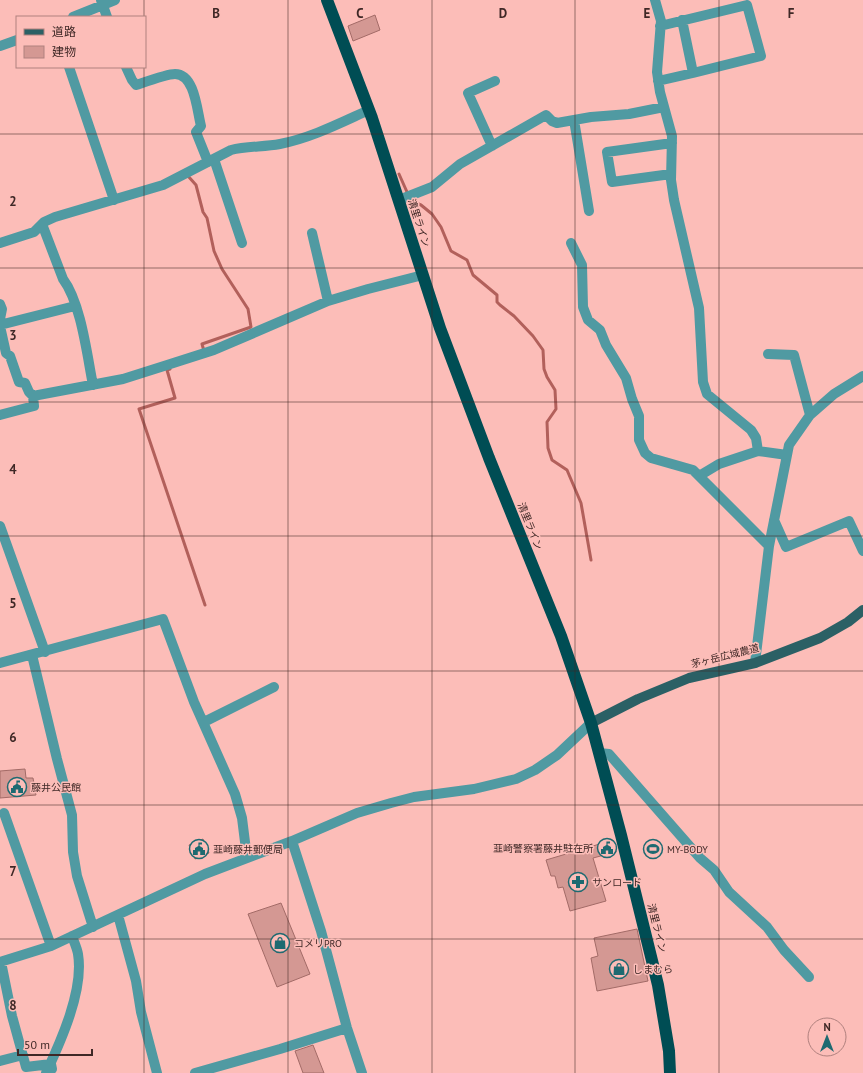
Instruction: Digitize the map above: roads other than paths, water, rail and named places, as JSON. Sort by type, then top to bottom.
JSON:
[{"type":"highway","name":"清里ライン","points":[[327,0],[369,110],[459,379],[561,636],[591,723],[621,835],[658,985],[669,1051],[670,1073]]},
{"type":"main road","name":"茅ヶ岳広域農道","points":[[591,723],[638,699],[689,678],[755,663],[820,638],[848,622],[863,610]]},
{"type":"street","points":[[75,16],[102,3],[116,0]]},
{"type":"street","points":[[655,0],[660,21],[656,72],[672,136],[671,174],[674,200],[699,308],[703,382],[707,394],[751,430],[756,438],[758,451]]},
{"type":"street","points":[[102,3],[107,16]]},
{"type":"street","points":[[658,81],[761,56],[748,5],[660,26]]},
{"type":"street","points":[[682,20],[693,73]]},
{"type":"street","points":[[0,46],[16,40]]},
{"type":"street","points":[[69,68],[114,200]]},
{"type":"street","points":[[126,68],[136,85],[175,74],[184,76],[192,85],[201,126],[196,132],[211,160],[242,243]]},
{"type":"street","points":[[492,146],[468,93],[495,81]]},
{"type":"street","points":[[399,200],[432,187],[460,164],[546,115],[552,121],[557,123],[629,114],[664,107]]},
{"type":"street","points":[[0,243],[34,232],[42,224],[55,217],[163,184],[231,150],[242,147],[279,144],[312,135],[369,110]]},
{"type":"street","points":[[574,120],[589,211]]},
{"type":"street","points":[[671,174],[612,182],[607,152],[672,143]]},
{"type":"street","points":[[42,224],[63,279],[69,287],[80,320],[93,385]]},
{"type":"street","points":[[312,233],[328,301]]},
{"type":"street","points":[[571,243],[582,265],[583,307],[588,320],[600,330],[606,345],[626,378],[639,416],[639,440],[645,453],[651,458],[693,470],[769,546]]},
{"type":"street","points":[[33,396],[123,379],[214,350],[328,301],[423,275]]},
{"type":"street","points":[[0,304],[2,309],[0,319]]},
{"type":"street","points":[[0,415],[34,406],[33,396],[29,392],[25,383],[19,382],[10,356],[6,353],[0,325],[75,306]]},
{"type":"street","points":[[768,354],[794,355],[810,415]]},
{"type":"street","points":[[755,663],[769,546],[789,445],[810,415],[834,394],[863,376]]},
{"type":"street","points":[[699,476],[719,464],[758,451],[786,455]]},
{"type":"street","points":[[774,520],[786,547],[849,521],[863,551]]},
{"type":"street","points":[[0,526],[45,652]]},
{"type":"street","points":[[0,663],[164,619],[194,702],[235,794],[242,818],[247,858]]},
{"type":"street","points":[[32,655],[68,804],[72,815],[73,852],[76,876],[93,927]]},
{"type":"street","points":[[204,722],[274,687]]},
{"type":"street","points":[[72,936],[78,954],[79,967],[74,1001],[50,1070],[26,1067],[12,1016],[1,962],[51,946],[72,936],[93,927],[204,874],[292,841],[358,813],[420,796],[494,785],[516,779],[535,770],[557,755],[591,723]]},
{"type":"street","points":[[599,753],[609,754],[700,858],[714,870],[729,892],[767,927],[784,950],[809,977]]},
{"type":"street","points":[[4,813],[51,946]]},
{"type":"street","points":[[292,841],[321,931],[362,1073]]},
{"type":"street","points":[[118,915],[136,981],[141,1012],[157,1073]]},
{"type":"street","points":[[195,1073],[348,1028]]},
{"type":"street","points":[[0,1061],[22,1055]]},
{"type":"waterway","points":[[399,174],[411,201],[421,205],[432,214],[441,227],[451,251],[467,260],[473,275],[497,295],[497,302],[514,316],[533,336],[543,350],[544,369],[555,390],[556,409],[547,422],[548,448],[552,460],[567,470],[581,503],[591,560]]},
{"type":"waterway","points":[[188,176],[196,185],[203,212],[207,218],[214,251],[222,269],[248,309],[251,327],[202,344],[204,351]]},
{"type":"waterway","points":[[170,369],[167,370],[175,398],[139,409],[205,605]]},
{"type":"place","name":"藤井公民館","points":[[17,787]]},
{"type":"place","name":"韮崎警察署藤井駐在所","points":[[607,848]]},
{"type":"place","name":"韮崎藤井郵便局","points":[[199,849]]},
{"type":"place","name":"MY-BODY","points":[[653,849]]},
{"type":"place","name":"サンロード","points":[[578,882]]},
{"type":"place","name":"コメリPRO","points":[[280,943]]},
{"type":"place","name":"しまむら","points":[[619,969]]}]
